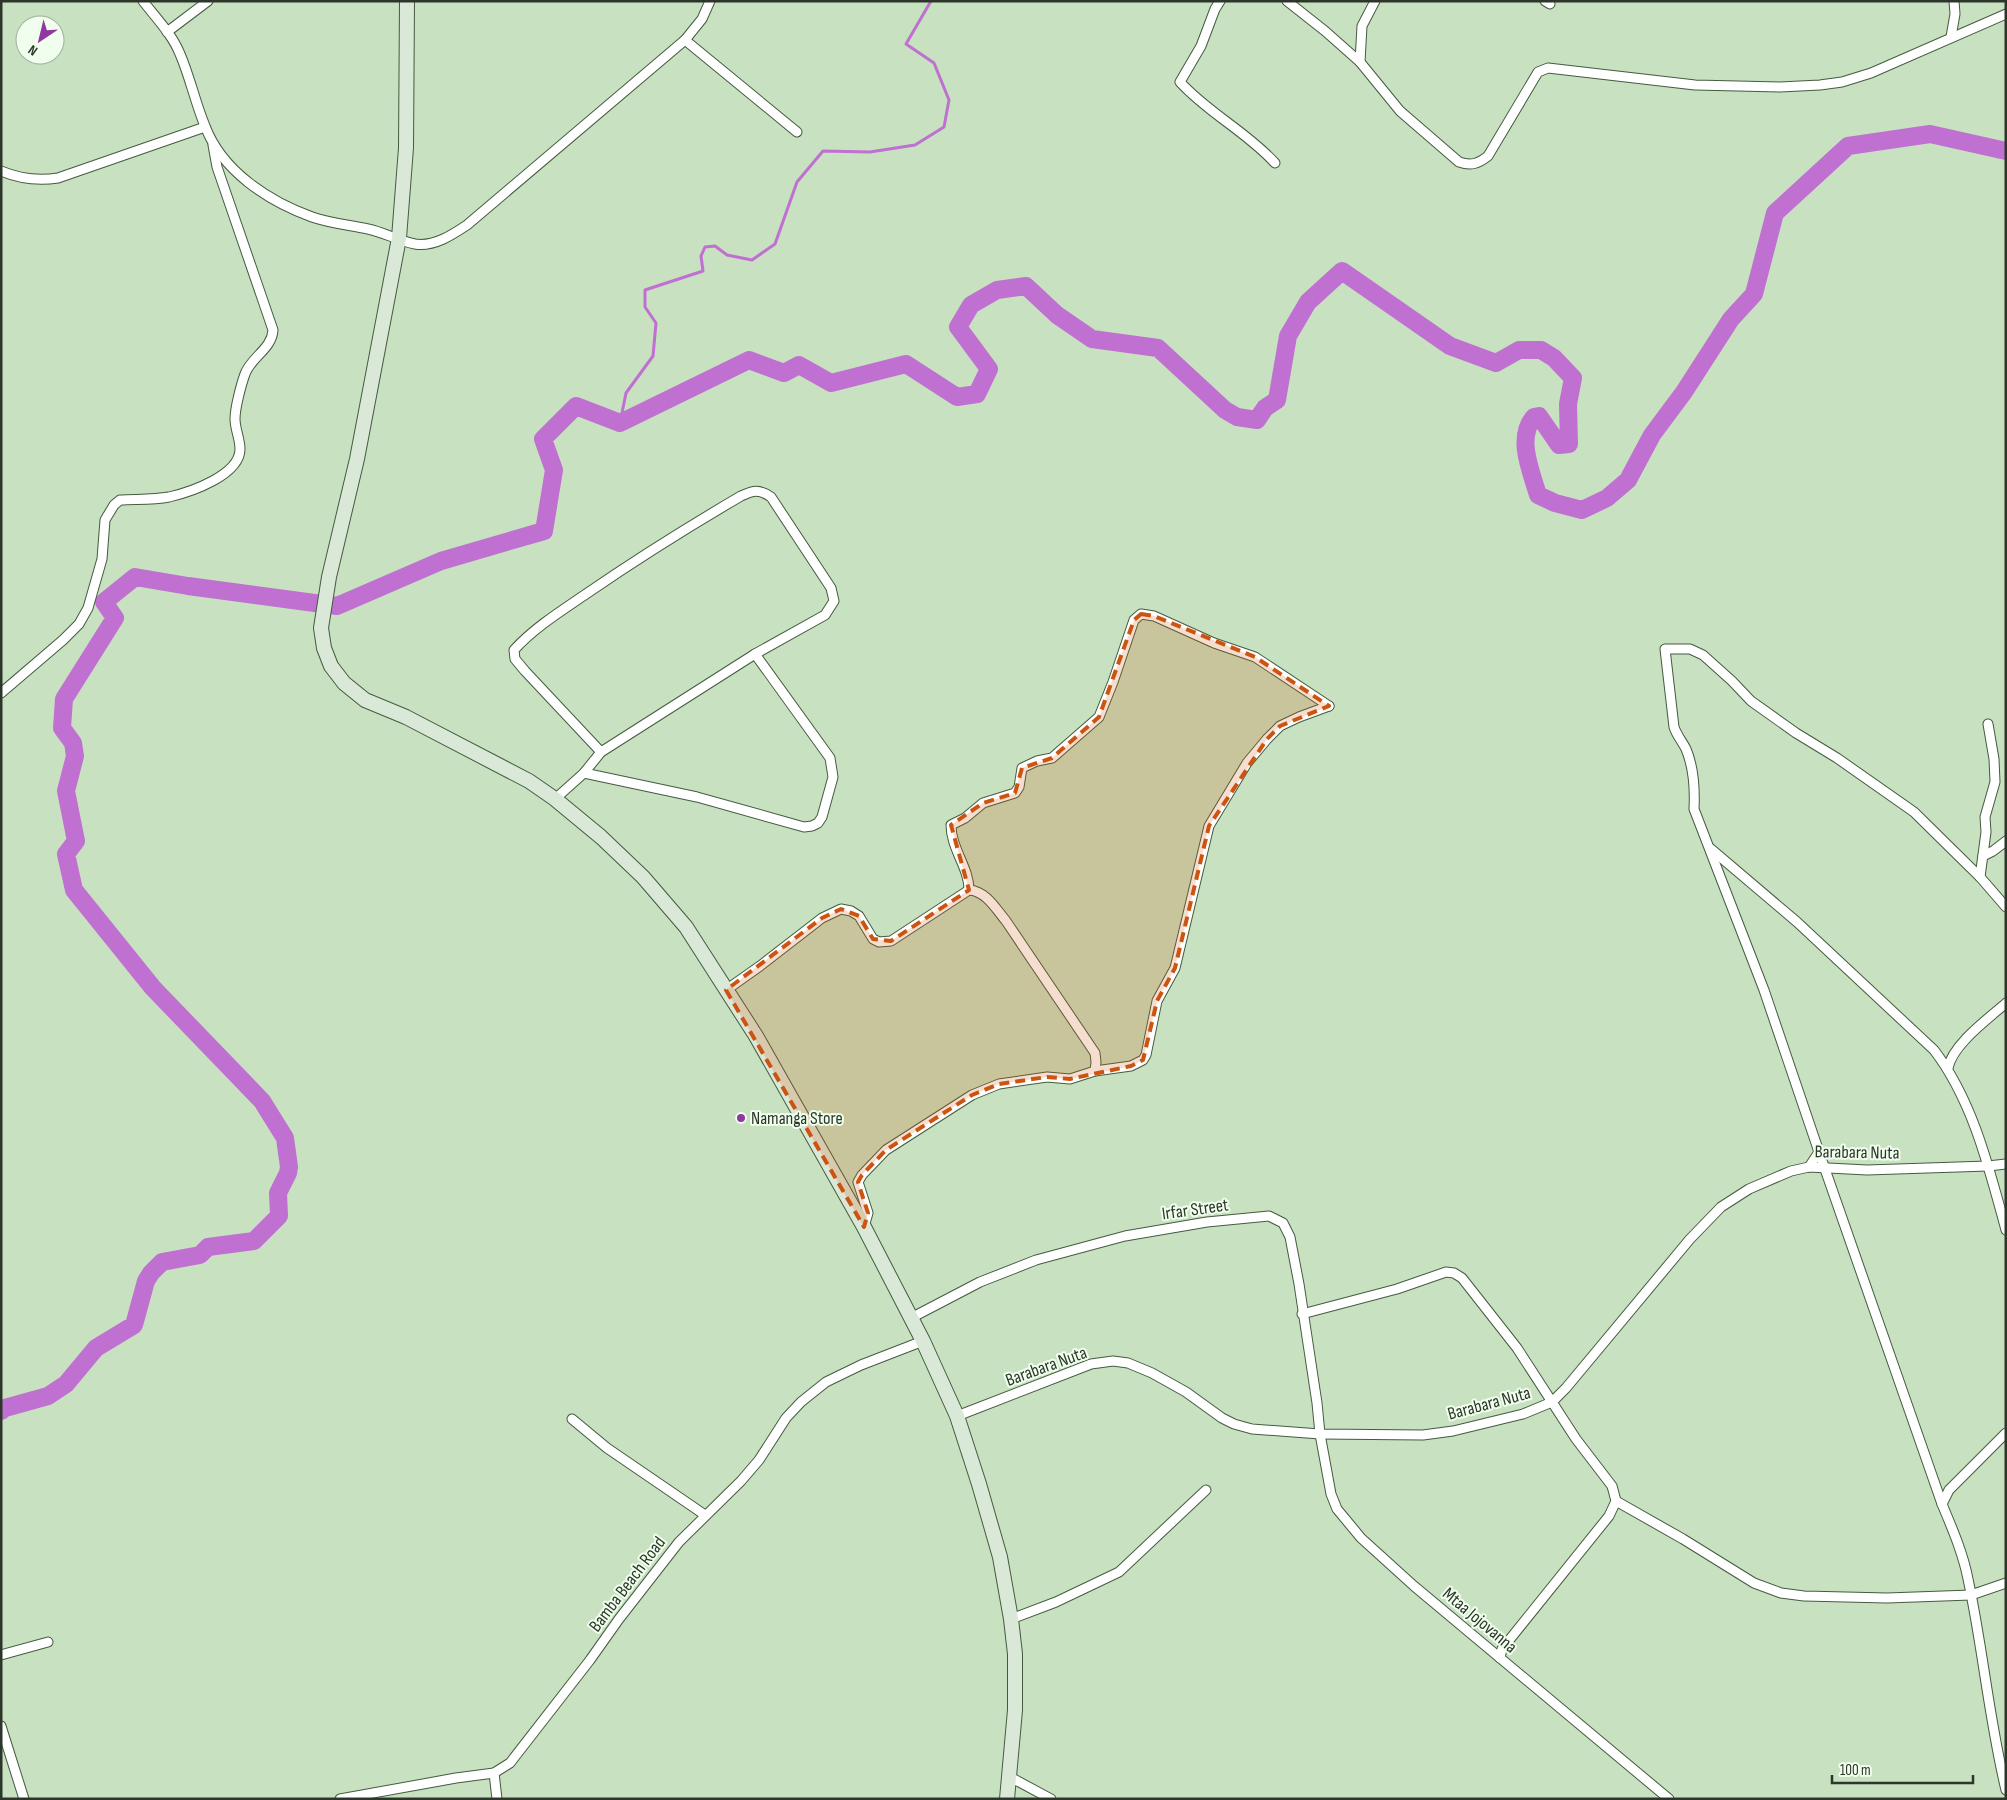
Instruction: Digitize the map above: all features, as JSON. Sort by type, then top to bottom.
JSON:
[{"type":"main road","points":[[407,1],[406,148],[399,238],[350,488],[327,593],[321,628],[324,648],[331,666],[344,683],[365,700],[406,717],[511,772],[555,799],[601,837],[643,877],[686,927],[756,1036],[864,1227],[923,1341],[956,1416],[987,1508],[1000,1557],[1012,1619],[1015,1654],[1015,1701],[1007,1799]]},
{"type":"street","points":[[143,1],[167,32],[180,53],[205,128],[226,162],[238,174],[281,204],[314,217],[376,231],[415,244],[427,244],[448,238],[467,225],[685,40],[702,19],[710,1]]},
{"type":"street","points":[[167,32],[208,1]]},
{"type":"street","points":[[1220,1],[1201,46],[1180,82],[1188,91],[1243,136],[1260,147],[1275,164]]},
{"type":"street","points":[[1287,1],[1360,62],[1400,111],[1459,162],[1468,165],[1480,163],[1488,156],[1538,72],[1548,68],[1695,84],[1780,87],[1820,85],[1842,82],[1871,73],[2006,14]]},
{"type":"street","points":[[1360,62],[1362,26],[1375,1]]},
{"type":"street","points":[[1950,37],[1955,14],[1954,1]]},
{"type":"street","points":[[685,40],[797,132]]},
{"type":"street","points":[[1,171],[15,177],[43,180],[58,178],[205,128]]},
{"type":"street","points":[[1,693],[79,624],[88,608],[102,560],[105,520],[114,505],[120,500],[167,497],[186,492],[219,478],[238,462],[240,449],[234,418],[245,374],[250,365],[270,343],[273,330],[217,167],[212,141]]},
{"type":"street","points":[[555,799],[584,773],[601,752],[755,654],[825,615],[834,601],[831,588],[771,497],[763,491],[754,490],[741,496],[642,555],[558,613],[522,641],[514,650],[515,659],[525,671],[601,752]]},
{"type":"street","points":[[864,1227],[868,1213],[858,1182],[862,1175],[886,1150],[972,1095],[999,1084],[1047,1077],[1070,1079],[1095,1071],[1131,1066],[1143,1060],[1146,1055],[1157,1001],[1175,968],[1210,826],[1247,763],[1267,739],[1280,726],[1329,706],[1256,657],[1214,643],[1154,616],[1140,614],[1134,620],[1099,717],[1052,758],[1037,761],[1022,768],[1019,787],[1015,793],[983,803],[965,818],[951,825],[951,836],[969,877],[969,890]]},
{"type":"street","points":[[2006,907],[1914,812],[1751,701],[1732,680],[1703,656],[1690,649],[1666,649],[1674,728],[1686,749],[1696,786],[1694,809],[1764,990],[1942,1504],[1958,1545],[1968,1579],[1995,1746],[2006,1790]]},
{"type":"street","points":[[584,773],[697,797],[804,827],[818,823],[822,817],[833,777],[830,758],[755,654]]},
{"type":"street","points":[[1980,878],[1986,832],[1985,816],[1995,782],[1994,759],[1988,724]]},
{"type":"street","points":[[1983,856],[2006,841]]},
{"type":"street","points":[[1711,849],[1798,922],[1934,1050],[1948,1068],[1976,1131],[2006,1230]]},
{"type":"street","points":[[726,990],[822,918],[841,909],[851,911],[860,916],[873,939],[879,942],[891,941],[969,890],[978,891],[992,903],[1006,921],[1095,1053],[1095,1071]]},
{"type":"street","points":[[1948,1068],[1950,1060],[1966,1039],[2006,1002]]},
{"type":"street","points":[[1809,1166],[1819,1152]]},
{"type":"street","name":"Barabara Nuta","points":[[956,1416],[1092,1364],[1113,1360],[1128,1363],[1152,1373],[1186,1392],[1222,1418],[1234,1424],[1252,1429],[1320,1434],[1423,1435],[1453,1431],[1523,1414],[1552,1402],[1566,1388],[1690,1239],[1721,1207],[1749,1189],[1791,1171],[1809,1166],[1868,1170],[2006,1164]]},
{"type":"street","name":"Irfar Street","points":[[911,1318],[980,1282],[1036,1260],[1125,1236],[1206,1222],[1269,1216],[1283,1223],[1290,1237],[1299,1284],[1320,1434]]},
{"type":"street","points":[[1302,1314],[1398,1289],[1446,1272],[1454,1273],[1462,1278],[1517,1348],[1576,1439],[1612,1486],[1616,1501],[1609,1516],[1502,1649],[1500,1658]]},
{"type":"street","name":"Bamba Beach Road","points":[[494,1774],[510,1764],[661,1564],[679,1542],[741,1481],[759,1460],[786,1418],[826,1382],[861,1365],[923,1341]]},
{"type":"street","points":[[572,1419],[606,1448],[705,1515]]},
{"type":"street","points":[[1942,1504],[1949,1490],[2006,1433]]},
{"type":"street","name":"Mtaa Jojovanna","points":[[1320,1434],[1331,1494],[1337,1509],[1361,1538],[1414,1586],[1669,1799]]},
{"type":"street","points":[[1012,1619],[1056,1602],[1120,1572],[1206,1490]]},
{"type":"street","points":[[1616,1501],[1683,1538],[1754,1583],[1768,1586],[1781,1593],[1804,1596],[1887,1598],[1971,1595],[2006,1583]]},
{"type":"street","points":[[1,1655],[48,1642]]},
{"type":"street","points":[[1,1726],[24,1799]]},
{"type":"street","points":[[340,1799],[456,1778],[494,1774],[497,1799]]},
{"type":"street","points":[[1010,1777],[1051,1799]]},
{"type":"highlighted area","points":[[1141,614],[1154,616],[1255,657],[1329,706],[1280,726],[1267,739],[1209,826],[1175,968],[1157,1001],[1143,1060],[1131,1066],[1070,1079],[1047,1077],[999,1084],[972,1095],[886,1150],[862,1175],[858,1182],[868,1213],[864,1227],[726,990],[822,918],[841,909],[859,916],[873,939],[891,941],[969,890],[951,825],[983,803],[1015,793],[1022,768],[1052,758],[1099,717],[1134,620]]},
{"type":"waterway","points":[[620,423],[626,393],[653,356],[656,323],[645,307],[645,290],[703,271],[701,256],[705,247],[715,246],[727,255],[752,260],[775,244],[797,182],[823,151],[870,152],[915,145],[944,127],[949,100],[934,63],[906,44],[931,1]]},
{"type":"waterway","points":[[1,1411],[5,1408],[48,1396],[66,1384],[96,1348],[134,1325],[146,1281],[162,1262],[200,1255],[208,1247],[254,1241],[279,1216],[278,1193],[289,1167],[285,1138],[262,1101],[153,988],[74,890],[66,854],[76,841],[66,791],[75,756],[73,743],[62,728],[64,699],[115,618],[104,602],[135,577],[337,606],[441,561],[544,531],[554,470],[543,439],[576,406],[620,423],[749,360],[784,373],[799,365],[831,383],[906,364],[957,397],[977,394],[989,369],[958,327],[971,305],[997,290],[1026,286],[1057,315],[1092,339],[1158,348],[1225,410],[1237,417],[1257,420],[1265,408],[1277,400],[1288,336],[1308,302],[1342,271],[1450,346],[1496,363],[1519,350],[1541,350],[1554,358],[1573,378],[1568,404],[1569,444],[1559,445],[1539,416],[1534,417],[1526,435],[1527,455],[1538,495],[1555,503],[1582,510],[1607,498],[1628,480],[1652,435],[1684,392],[1731,319],[1754,294],[1775,213],[1848,146],[1930,134],[2006,151]]},
{"type":"place","name":"Namanga Store","points":[[741,1118]]}]
